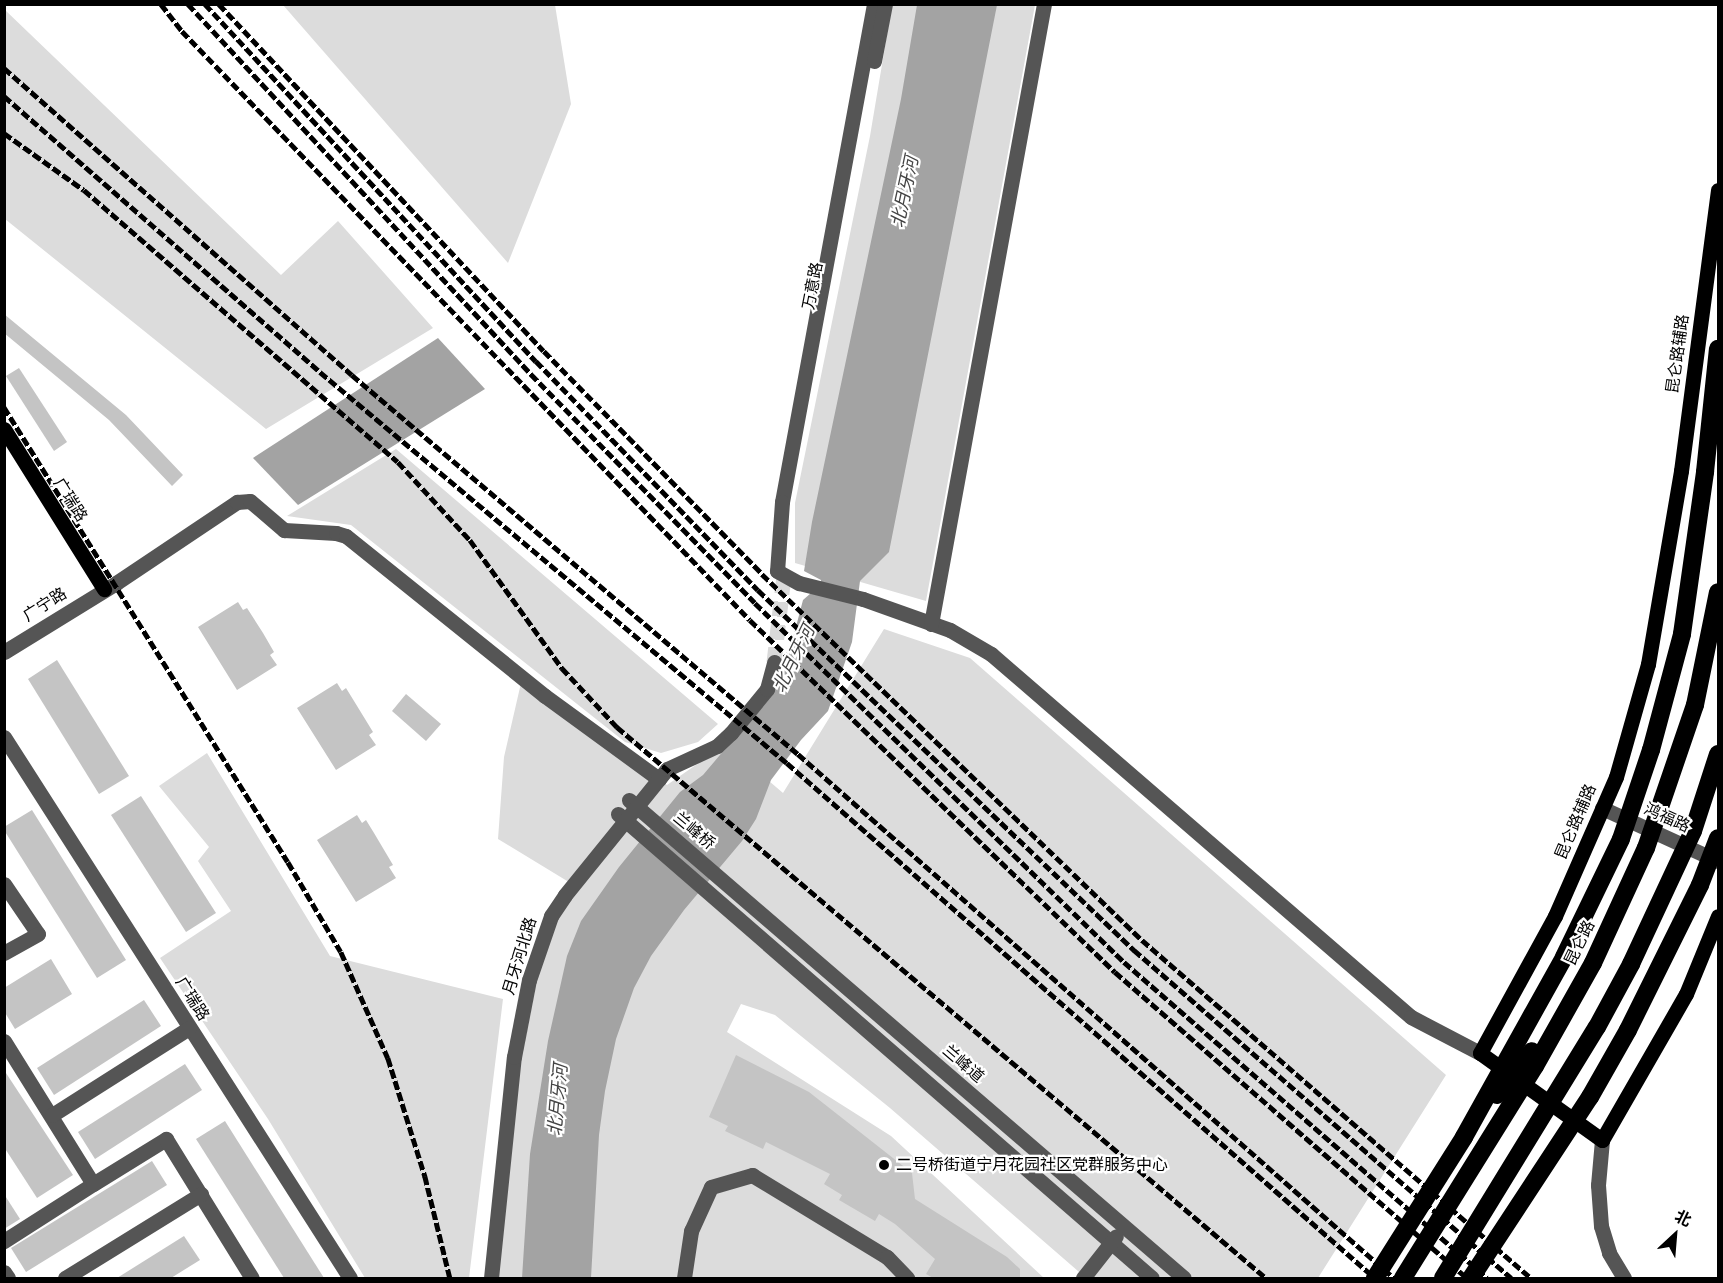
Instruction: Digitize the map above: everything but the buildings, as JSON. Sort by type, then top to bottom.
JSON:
[{"type":"highway","points":[[1375,1278],[1464,1137],[1595,898],[1621,839],[1652,750],[1682,634],[1705,472],[1719,349]]},
{"type":"highway","name":"昆仑路","points":[[1403,1278],[1535,1066],[1593,963],[1646,848],[1676,767],[1700,684],[1719,592]]},
{"type":"highway","points":[[1443,1278],[1591,1037],[1631,964],[1693,831],[1719,754]]},
{"type":"highway","points":[[1485,1278],[1655,980],[1700,885],[1719,838]]},
{"type":"highway","points":[[1464,1137],[1540,1042],[1593,963]]},
{"type":"highway","points":[[1471,1278],[1588,1101]]},
{"type":"highway","points":[[1383,1278],[1402,1238]]},
{"type":"main road","name":"昆仑路辅路","points":[[1480,1053],[1555,916],[1616,777],[1648,664],[1681,471],[1719,190]]},
{"type":"main road","name":"广瑞路","points":[[4,429],[105,589]]},
{"type":"main road","points":[[1480,1053],[1602,1140],[1686,994],[1719,915]]},
{"type":"street","name":"万意路","points":[[780,573],[782,502],[874,4]]},
{"type":"street","name":"万意路","points":[[780,573],[790,502],[885,4]]},
{"type":"street","points":[[931,624],[1044,4]]},
{"type":"street","name":"广宁路","points":[[4,652],[237,502],[250,501],[284,530],[336,533],[346,536],[545,696],[655,776]]},
{"type":"street","points":[[780,573],[799,583],[862,599],[950,630],[991,654],[1411,1017],[1480,1053]]},
{"type":"street","name":"月牙河北路","points":[[655,776],[717,746],[724,740],[767,689],[771,659],[767,675],[752,697]]},
{"type":"street","name":"月牙河北路","points":[[491,1278],[507,1105],[529,980],[541,941],[558,905],[637,806],[661,763],[714,741],[727,729]]},
{"type":"street","name":"广瑞路","points":[[4,737],[341,1278]]},
{"type":"street","name":"广瑞路","points":[[4,747],[350,1278]]},
{"type":"street","name":"兰峰桥","points":[[637,806],[719,876]]},
{"type":"street","name":"鸿福路","points":[[1602,808],[1719,861]]},
{"type":"street","points":[[626,820],[1152,1278]]},
{"type":"street","name":"月牙河北路","points":[[486,1278],[493,1165],[501,1101],[515,1013],[525,975],[544,915],[626,820]]},
{"type":"street","name":"兰峰道","points":[[719,876],[1184,1278]]},
{"type":"street","points":[[4,884],[38,934],[4,953]]},
{"type":"street","points":[[52,1115],[187,1030]]},
{"type":"street","points":[[4,1041],[93,1184]]},
{"type":"street","points":[[4,1240],[166,1139],[252,1278]]},
{"type":"street","points":[[1602,1140],[1598,1185],[1601,1226],[1609,1253],[1624,1278]]},
{"type":"street","points":[[684,1278],[691,1231],[711,1187],[752,1175],[887,1257],[907,1278]]},
{"type":"street","points":[[65,1278],[201,1194]]},
{"type":"street","points":[[1083,1278],[1123,1226]]},
{"type":"street","points":[[4,1272],[7,1278]]},
{"type":"shaded area","points":[[283,5],[555,5],[571,104],[508,263]]},
{"type":"shaded area","points":[[892,5],[1035,5],[926,601],[795,563],[795,503],[870,136]]},
{"type":"shaded area","points":[[4,9],[281,275],[338,221],[433,328],[266,429],[5,219]]},
{"type":"shaded area","points":[[396,449],[718,724],[698,742],[661,753],[625,742],[351,525],[287,516]]},
{"type":"shaded area","points":[[884,629],[970,658],[1446,1075],[1318,1278],[1086,1278],[890,1108],[775,1015],[741,1004],[727,1032],[891,1136],[1044,1278],[497,1278],[511,1103],[530,1002],[554,919],[577,887],[498,839],[504,757],[521,683],[667,785],[726,744],[783,793]]},
{"type":"shaded area","points":[[207,753],[330,956],[503,999],[469,1278],[365,1278],[268,1119],[160,958],[231,911],[198,861],[209,847],[159,786]]},
{"type":"water","name":"北月牙河","points":[[917,5],[997,5],[889,552],[860,581],[852,642],[828,711],[801,740],[771,780],[756,819],[742,841],[684,910],[651,956],[634,988],[616,1039],[605,1091],[599,1135],[591,1278],[522,1278],[530,1154],[548,1041],[567,956],[581,921],[619,867],[680,792],[703,775],[775,690],[782,680],[803,600],[811,593],[820,593],[821,580],[804,571],[812,522],[901,99]]},
{"type":"water","points":[[438,338],[485,389],[298,505],[253,458]]},
{"type":"tunnel","points":[[774,662],[784,575]]},
{"type":"railway","points":[[161,4],[182,31],[750,620],[1115,972],[1467,1278]]},
{"type":"railway","points":[[188,4],[531,374],[755,603],[1124,962],[1487,1278]]},
{"type":"railway","points":[[205,4],[536,361],[758,590],[1134,950],[1511,1278]]},
{"type":"railway","points":[[219,4],[544,351],[762,574],[1142,940],[1531,1278]]},
{"type":"railway","points":[[4,68],[352,375],[798,754],[1394,1278]]},
{"type":"railway","points":[[4,96],[320,372],[787,763],[1375,1278]]},
{"type":"railway","points":[[4,133],[84,190],[398,462],[470,540],[562,668],[617,727],[1266,1278]]},
{"type":"railway","points":[[4,407],[288,862],[341,952],[388,1058],[425,1176],[450,1278]]},
{"type":"place","name":"二号桥街道宁月花园社区党群服务中心","points":[[884,1165]]}]
